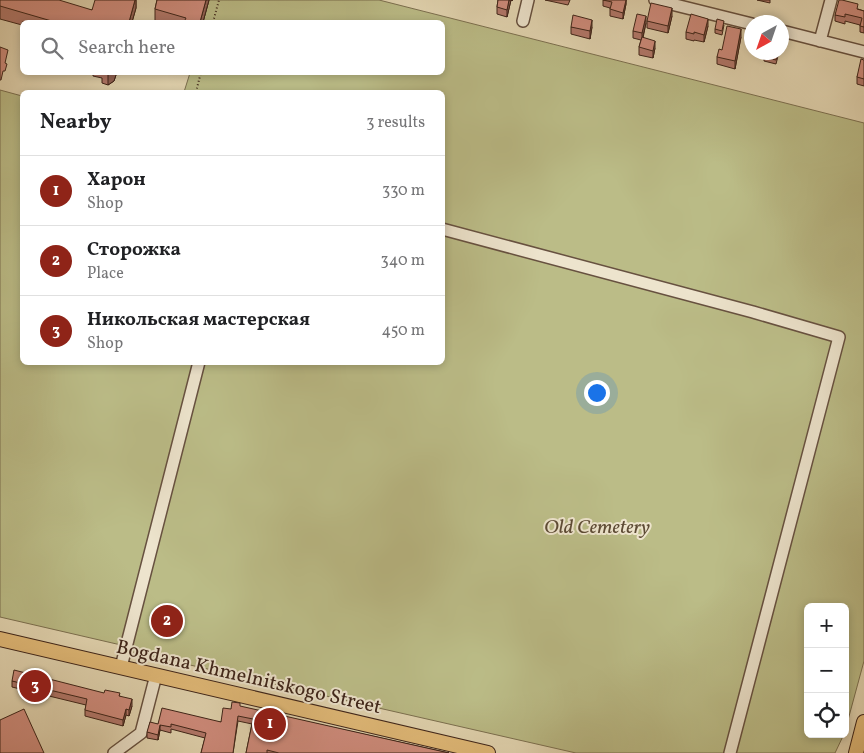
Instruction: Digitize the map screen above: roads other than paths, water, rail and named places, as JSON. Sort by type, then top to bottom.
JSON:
[{"type":"main road","name":"Bogdana Khmelnitskogo Street","points":[[0,639],[488,753]]},
{"type":"main road","points":[[855,752],[864,722]]},
{"type":"street","points":[[523,22],[528,0]]},
{"type":"street","points":[[655,0],[744,22]]},
{"type":"street","points":[[820,41],[831,0]]},
{"type":"street","points":[[789,33],[864,52]]},
{"type":"street","points":[[445,230],[753,312],[839,337],[730,753]]},
{"type":"street","points":[[122,667],[199,365]]},
{"type":"street","points":[[114,753],[141,733],[156,675]]},
{"type":"place","name":"Сторожка","points":[[167,621]]},
{"type":"place","name":"Никольская мастерская","points":[[35,686]]},
{"type":"place","name":"Харон","points":[[270,724]]},
{"type":"park label","name":"Old Cemetery","points":[[597,526]]}]
